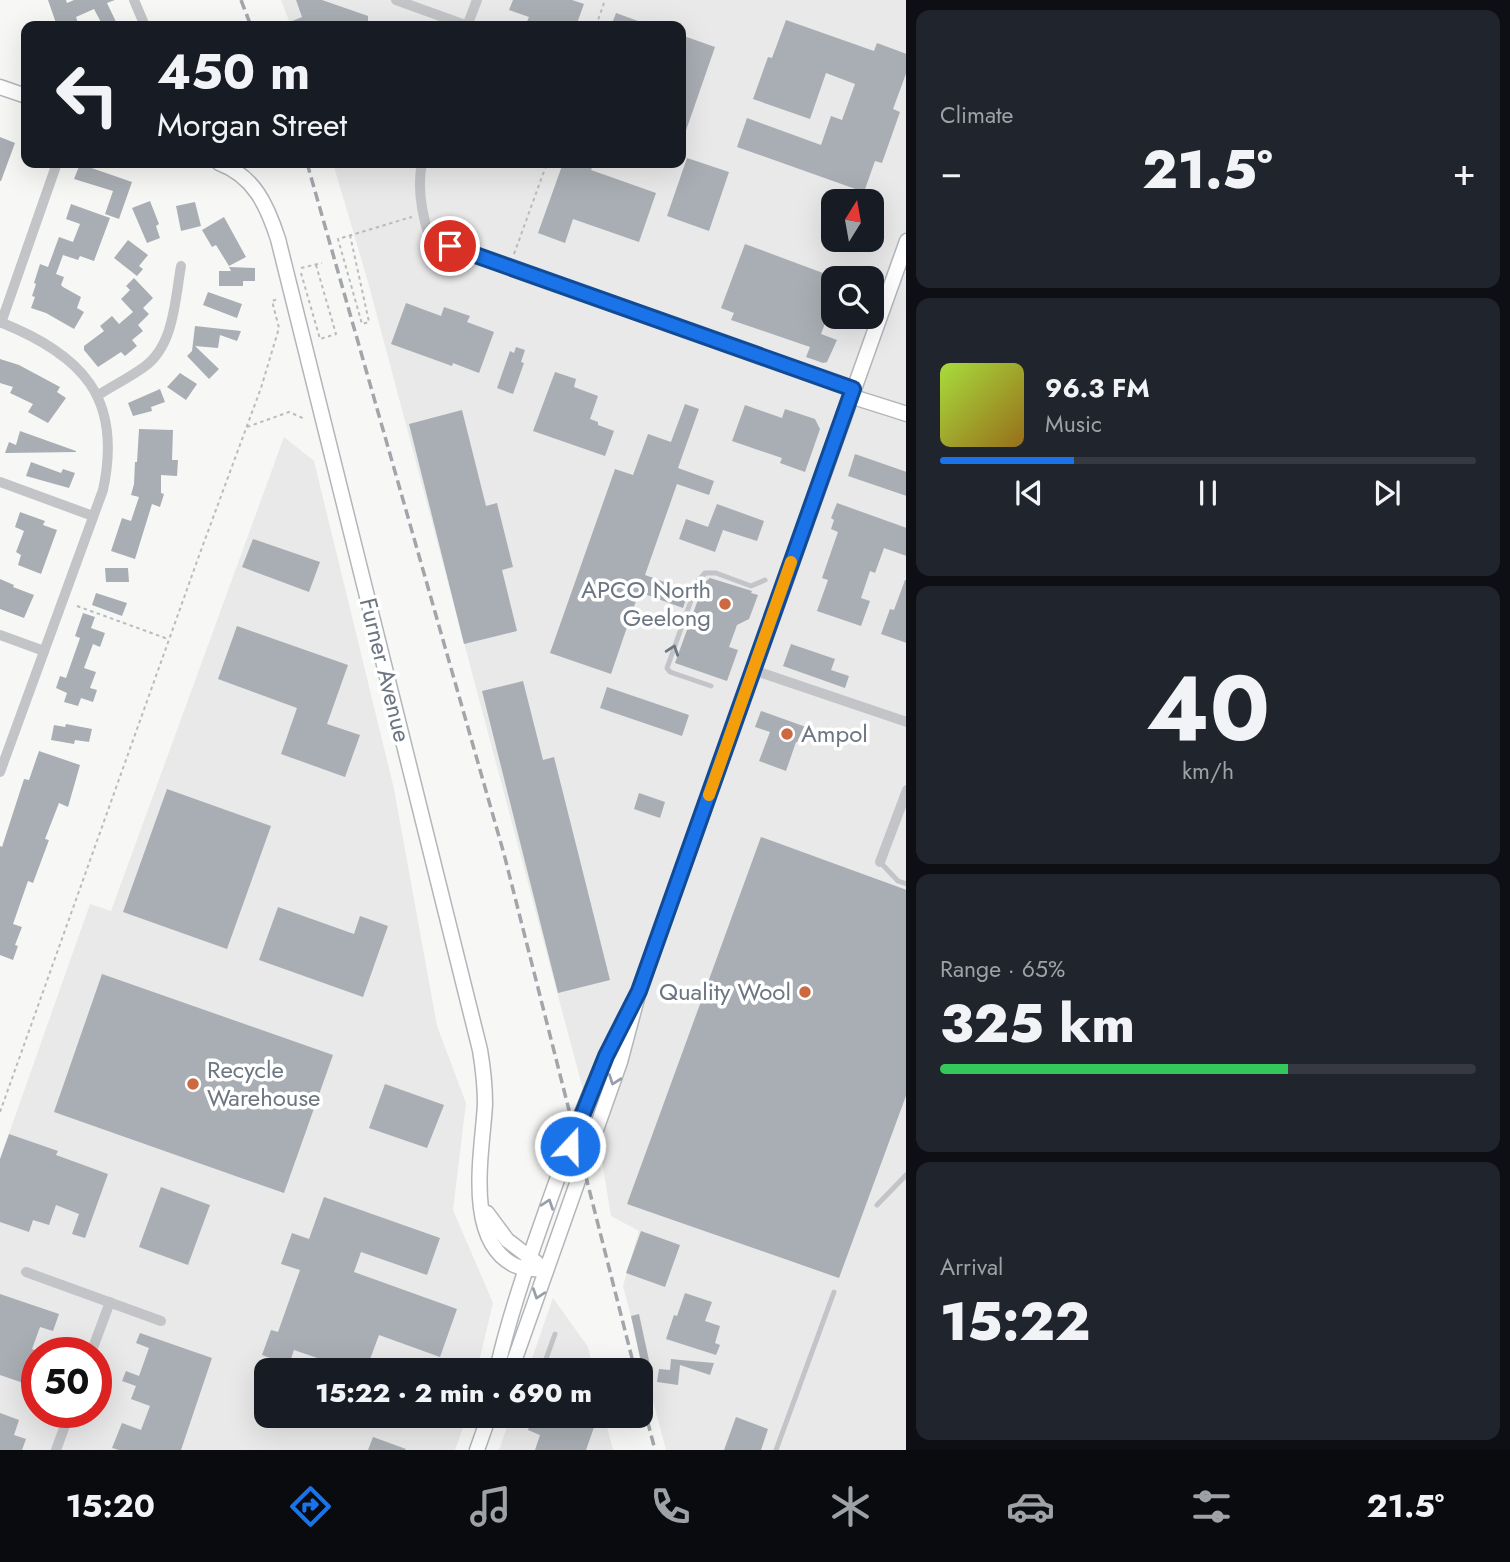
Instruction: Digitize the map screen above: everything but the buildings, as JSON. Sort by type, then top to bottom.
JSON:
[{"type":"main road","points":[[0,87],[21,94]]},
{"type":"main road","name":"Furner Avenue","points":[[230,168],[238,172],[258,192],[270,214],[281,250],[480,1050],[485,1102],[480,1167],[481,1203],[504,1236],[528,1263]]},
{"type":"main road","points":[[515,1358],[621,1062],[639,991],[906,242]]},
{"type":"main road","points":[[852,392],[906,414]]},
{"type":"main road","points":[[500,1358],[528,1263],[557,1180],[606,1056],[639,991]]},
{"type":"main road","points":[[528,1263],[546,1270]]},
{"type":"main road","points":[[477,1450],[485,1428]]},
{"type":"street","points":[[134,0],[143,21]]},
{"type":"street","points":[[396,0],[453,21]]},
{"type":"street","points":[[469,21],[477,0]]},
{"type":"street","points":[[0,772],[103,490],[108,463],[104,412],[97,396],[76,365],[31,335],[1,323],[55,168]]},
{"type":"street","points":[[422,168],[420,184],[430,239],[852,392]]},
{"type":"street","points":[[97,396],[146,366],[161,349],[169,330],[181,266]]},
{"type":"street","points":[[0,482],[93,516]]},
{"type":"street","points":[[0,635],[44,651]]},
{"type":"street","points":[[753,670],[906,722]]},
{"type":"street","points":[[880,862],[906,790]]},
{"type":"street","points":[[26,1272],[161,1321]]},
{"type":"street","points":[[97,1337],[110,1302]]},
{"type":"street","points":[[56,1450],[64,1428]]},
{"type":"lane","points":[[711,686],[670,673],[667,668],[698,581],[705,573],[716,573],[751,586],[765,580]]},
{"type":"lane","points":[[880,862],[898,881],[906,884]]},
{"type":"lane","points":[[877,1205],[906,1174]]},
{"type":"lane","points":[[776,1450],[834,1292]]},
{"type":"lane","points":[[546,1358],[555,1334]]},
{"type":"path","points":[[598,21],[605,0]]},
{"type":"path","points":[[514,254],[545,168]]},
{"type":"path","points":[[350,235],[369,322],[362,324],[338,239],[350,235],[424,216]]},
{"type":"path","points":[[338,258],[343,257]]},
{"type":"path","points":[[300,268],[321,263]]},
{"type":"path","points":[[300,273],[320,339],[336,334],[316,265]]},
{"type":"path","points":[[0,1112],[247,428],[279,328],[272,301],[285,298]]},
{"type":"path","points":[[247,428],[289,412],[305,419]]},
{"type":"path","points":[[77,606],[169,639]]},
{"type":"shaded area","points":[[281,0],[906,0],[906,1450],[666,1450],[653,1400],[653,1358],[642,1358],[623,1286],[639,1231],[611,1216],[602,1161],[368,282],[334,168],[686,168],[686,21],[289,21]]},
{"type":"shaded area","points":[[284,437],[314,461],[394,789],[437,1026],[466,1103],[453,1210],[493,1303],[480,1358],[254,1358],[254,1428],[463,1428],[455,1450],[0,1450],[0,1159],[90,904],[111,911]]},
{"type":"shaded area","points":[[553,1298],[588,1347],[590,1358],[532,1358]]},
{"type":"shaded area","points":[[507,1428],[607,1428],[613,1450],[499,1450]]},
{"type":"railway","points":[[241,0],[249,21]]},
{"type":"railway","points":[[308,168],[504,854],[632,1358]]},
{"type":"railway","points":[[649,1428],[655,1450]]},
{"type":"slow traffic","points":[[709,795],[791,562]]},
{"type":"place","name":"APCO North Geelong","points":[[725,604]]},
{"type":"place","name":"Ampol","points":[[787,734]]},
{"type":"place","name":"Quality Wool","points":[[805,992]]},
{"type":"place","name":"Recycle Warehouse","points":[[193,1084]]},
{"type":"route","points":[[450,246],[853,389],[639,991],[606,1056],[570,1146]]}]
